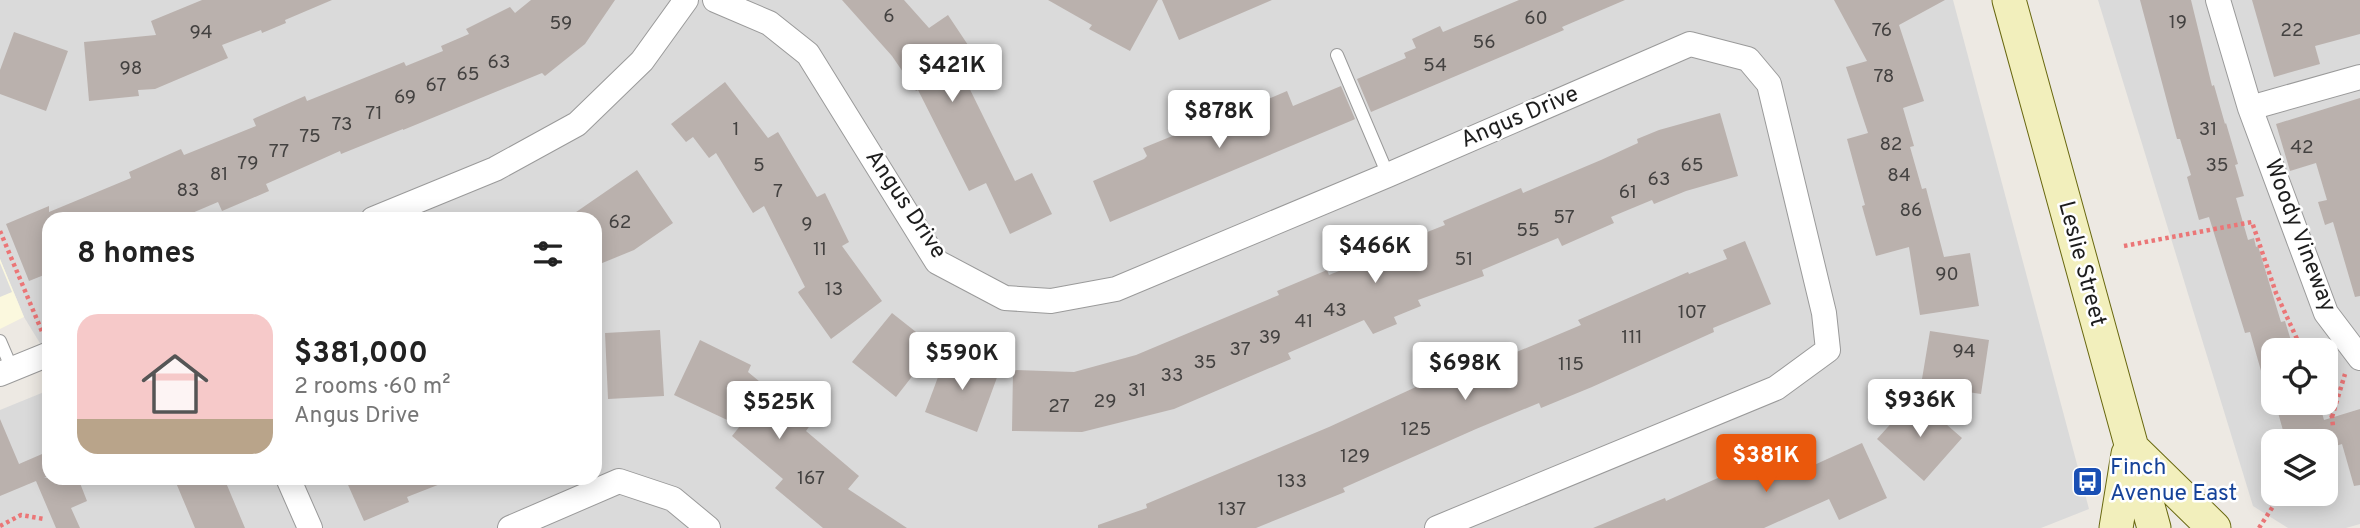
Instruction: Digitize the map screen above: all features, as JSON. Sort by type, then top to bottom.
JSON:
[{"type":"main road","name":"Leslie Street","points":[[2009,0],[2154,528]]},
{"type":"main road","points":[[2116,528],[2130,445]]},
{"type":"main road","points":[[2130,445],[2214,528]]},
{"type":"street","points":[[390,212],[495,169],[577,124],[642,61],[686,0]]},
{"type":"street","name":"Angus Drive","points":[[715,0],[769,23],[808,54],[937,262],[1005,298],[1051,301],[1116,289],[1388,176],[1690,44],[1748,59],[1769,85],[1824,313],[1828,350],[1776,388],[1437,528]]},
{"type":"street","name":"Woody Vineway","points":[[2218,0],[2250,108],[2326,313],[2356,354]]},
{"type":"street","points":[[2250,108],[2360,77]]},
{"type":"street","points":[[6,372],[42,349]]},
{"type":"street","points":[[510,528],[619,481],[673,499],[708,528]]},
{"type":"street","points":[[291,485],[310,528]]},
{"type":"lane","points":[[1336,55],[1388,176]]},
{"type":"lane","points":[[0,341],[6,372]]},
{"type":"path","points":[[2124,246],[2252,222],[2276,293],[2297,338]]},
{"type":"path","points":[[0,231],[42,334]]},
{"type":"path","points":[[2333,426],[2332,417],[2356,354]]},
{"type":"path","points":[[2259,528],[2273,506]]},
{"type":"path","points":[[0,526],[21,515],[44,519]]},
{"type":"shaded area","points":[[0,0],[1953,0],[2089,509],[2041,528],[0,528],[0,410],[42,393],[42,485],[602,485],[602,212],[42,212],[42,347],[24,317],[0,259]]},
{"type":"shaded area","points":[[2098,0],[2360,0],[2360,524],[2346,528],[2288,528],[2253,506]]},
{"type":"shaded area","points":[[0,259],[24,317],[0,329]]},
{"type":"shaded area","points":[[0,263],[12,292],[0,297]]},
{"type":"building","points":[[202,0],[332,0],[262,33],[261,30],[222,45],[228,58],[155,89],[138,90],[139,96],[89,101],[84,42],[156,35],[151,21]]},
{"type":"building","points":[[531,0],[615,0],[585,44],[545,76],[542,73],[341,154],[340,151],[266,184],[269,191],[222,211],[218,202],[194,212],[49,212],[131,178],[129,172],[181,149],[184,155],[256,126],[253,119],[305,96],[307,101],[404,62],[406,66],[443,51],[441,46],[469,34],[466,29],[510,7],[515,13]]},
{"type":"building","points":[[842,0],[904,0],[929,28],[948,15],[968,45],[953,55],[1015,181],[1032,173],[1052,214],[1010,234],[986,183],[969,191],[918,90],[916,91],[892,56]]},
{"type":"building","points":[[1048,0],[1158,0],[1130,51],[1089,29],[1092,25]]},
{"type":"building","points":[[1162,0],[1272,0],[1179,40]]},
{"type":"building","points":[[1519,0],[1625,0],[1562,27],[1564,30],[1371,112],[1357,79],[1406,58],[1404,53],[1416,48],[1412,39],[1440,26],[1443,32]]},
{"type":"building","points":[[1834,0],[1945,0],[1899,25],[1924,101],[1903,108],[1914,146],[1910,147],[1922,189],[1926,188],[1944,257],[1970,253],[1979,306],[1920,315],[1909,247],[1876,256],[1847,139],[1868,133],[1846,67],[1867,61]]},
{"type":"building","points":[[2140,0],[2191,0],[2212,86],[2214,85],[2238,164],[2235,165],[2244,196],[2236,198],[2248,240],[2254,238],[2256,247],[2258,246],[2281,322],[2285,321],[2290,338],[2261,338],[2261,371],[2250,332],[2245,333],[2209,217],[2199,220],[2187,177],[2191,175],[2180,139],[2177,139]]},
{"type":"building","points":[[2252,0],[2360,0],[2360,34],[2315,46],[2320,64],[2274,77]]},
{"type":"building","points":[[14,32],[68,51],[46,111],[0,94],[0,70]]},
{"type":"building","points":[[725,82],[768,138],[778,132],[817,197],[825,193],[849,242],[842,246],[882,301],[831,339],[799,294],[805,287],[764,206],[753,213],[716,153],[709,158],[693,137],[686,142],[671,124]]},
{"type":"building","points":[[1341,86],[1355,119],[1110,222],[1093,181],[1144,159],[1147,156],[1143,148],[1192,128],[1190,123],[1214,113],[1220,126],[1258,109],[1256,104],[1287,91],[1293,106]]},
{"type":"building","points":[[2360,98],[2360,296],[2355,297],[2333,222],[2325,225],[2318,202],[2327,200],[2316,163],[2290,171],[2276,124]]},
{"type":"building","points":[[1720,113],[1738,176],[1686,191],[1654,204],[1652,200],[1611,217],[1614,223],[1562,246],[1558,238],[1482,270],[1484,276],[1418,300],[1421,306],[1394,317],[1397,324],[1373,334],[1364,320],[1288,353],[1291,359],[1174,409],[1082,432],[1012,431],[1013,370],[1074,372],[1136,355],[1279,295],[1277,291],[1327,270],[1329,275],[1408,243],[1407,240],[1445,225],[1443,221],[1521,188],[1523,193],[1601,160],[1638,143],[1637,139]]},
{"type":"building","points":[[637,170],[673,223],[634,250],[602,263],[602,212],[576,212]]},
{"type":"building","points":[[49,206],[49,212],[42,212],[42,276],[29,281],[6,224]]},
{"type":"building","points":[[1745,241],[1771,304],[1713,328],[1714,332],[1592,387],[1541,408],[1539,403],[1476,429],[1343,488],[1345,492],[1256,528],[1098,528],[1098,525],[1147,508],[1146,504],[1329,427],[1442,375],[1504,349],[1507,356],[1581,325],[1578,320],[1688,272],[1689,274],[1727,259],[1723,250]]},
{"type":"building","points":[[892,313],[935,347],[896,397],[852,362]]},
{"type":"building","points":[[660,330],[664,396],[608,399],[605,333]]},
{"type":"building","points":[[1930,331],[1989,340],[1981,394],[1921,385]]},
{"type":"building","points":[[700,340],[751,365],[748,372],[811,424],[806,431],[859,476],[848,489],[907,528],[823,528],[775,488],[783,479],[732,436],[740,426],[674,395]]},
{"type":"building","points":[[947,353],[999,372],[977,432],[925,412]]},
{"type":"building","points":[[1915,397],[1962,438],[1924,481],[1877,439]]},
{"type":"building","points":[[2360,409],[2360,485],[2354,486],[2342,444],[2338,445],[2338,429],[2283,429],[2279,415],[2323,415],[2324,420]]},
{"type":"building","points":[[0,419],[19,464],[42,454],[42,485],[81,485],[87,501],[71,508],[80,528],[56,528],[36,481],[0,496]]},
{"type":"building","points":[[1862,443],[1887,498],[1839,520],[1829,499],[1764,528],[1593,528],[1665,498],[1666,501],[1788,447],[1799,472]]},
{"type":"building","points":[[177,485],[227,485],[245,528],[195,528]]},
{"type":"building","points":[[348,485],[438,485],[407,497],[409,502],[364,521]]},
{"type":"place","name":"Finch Avenue East","points":[[2087,481]]}]
